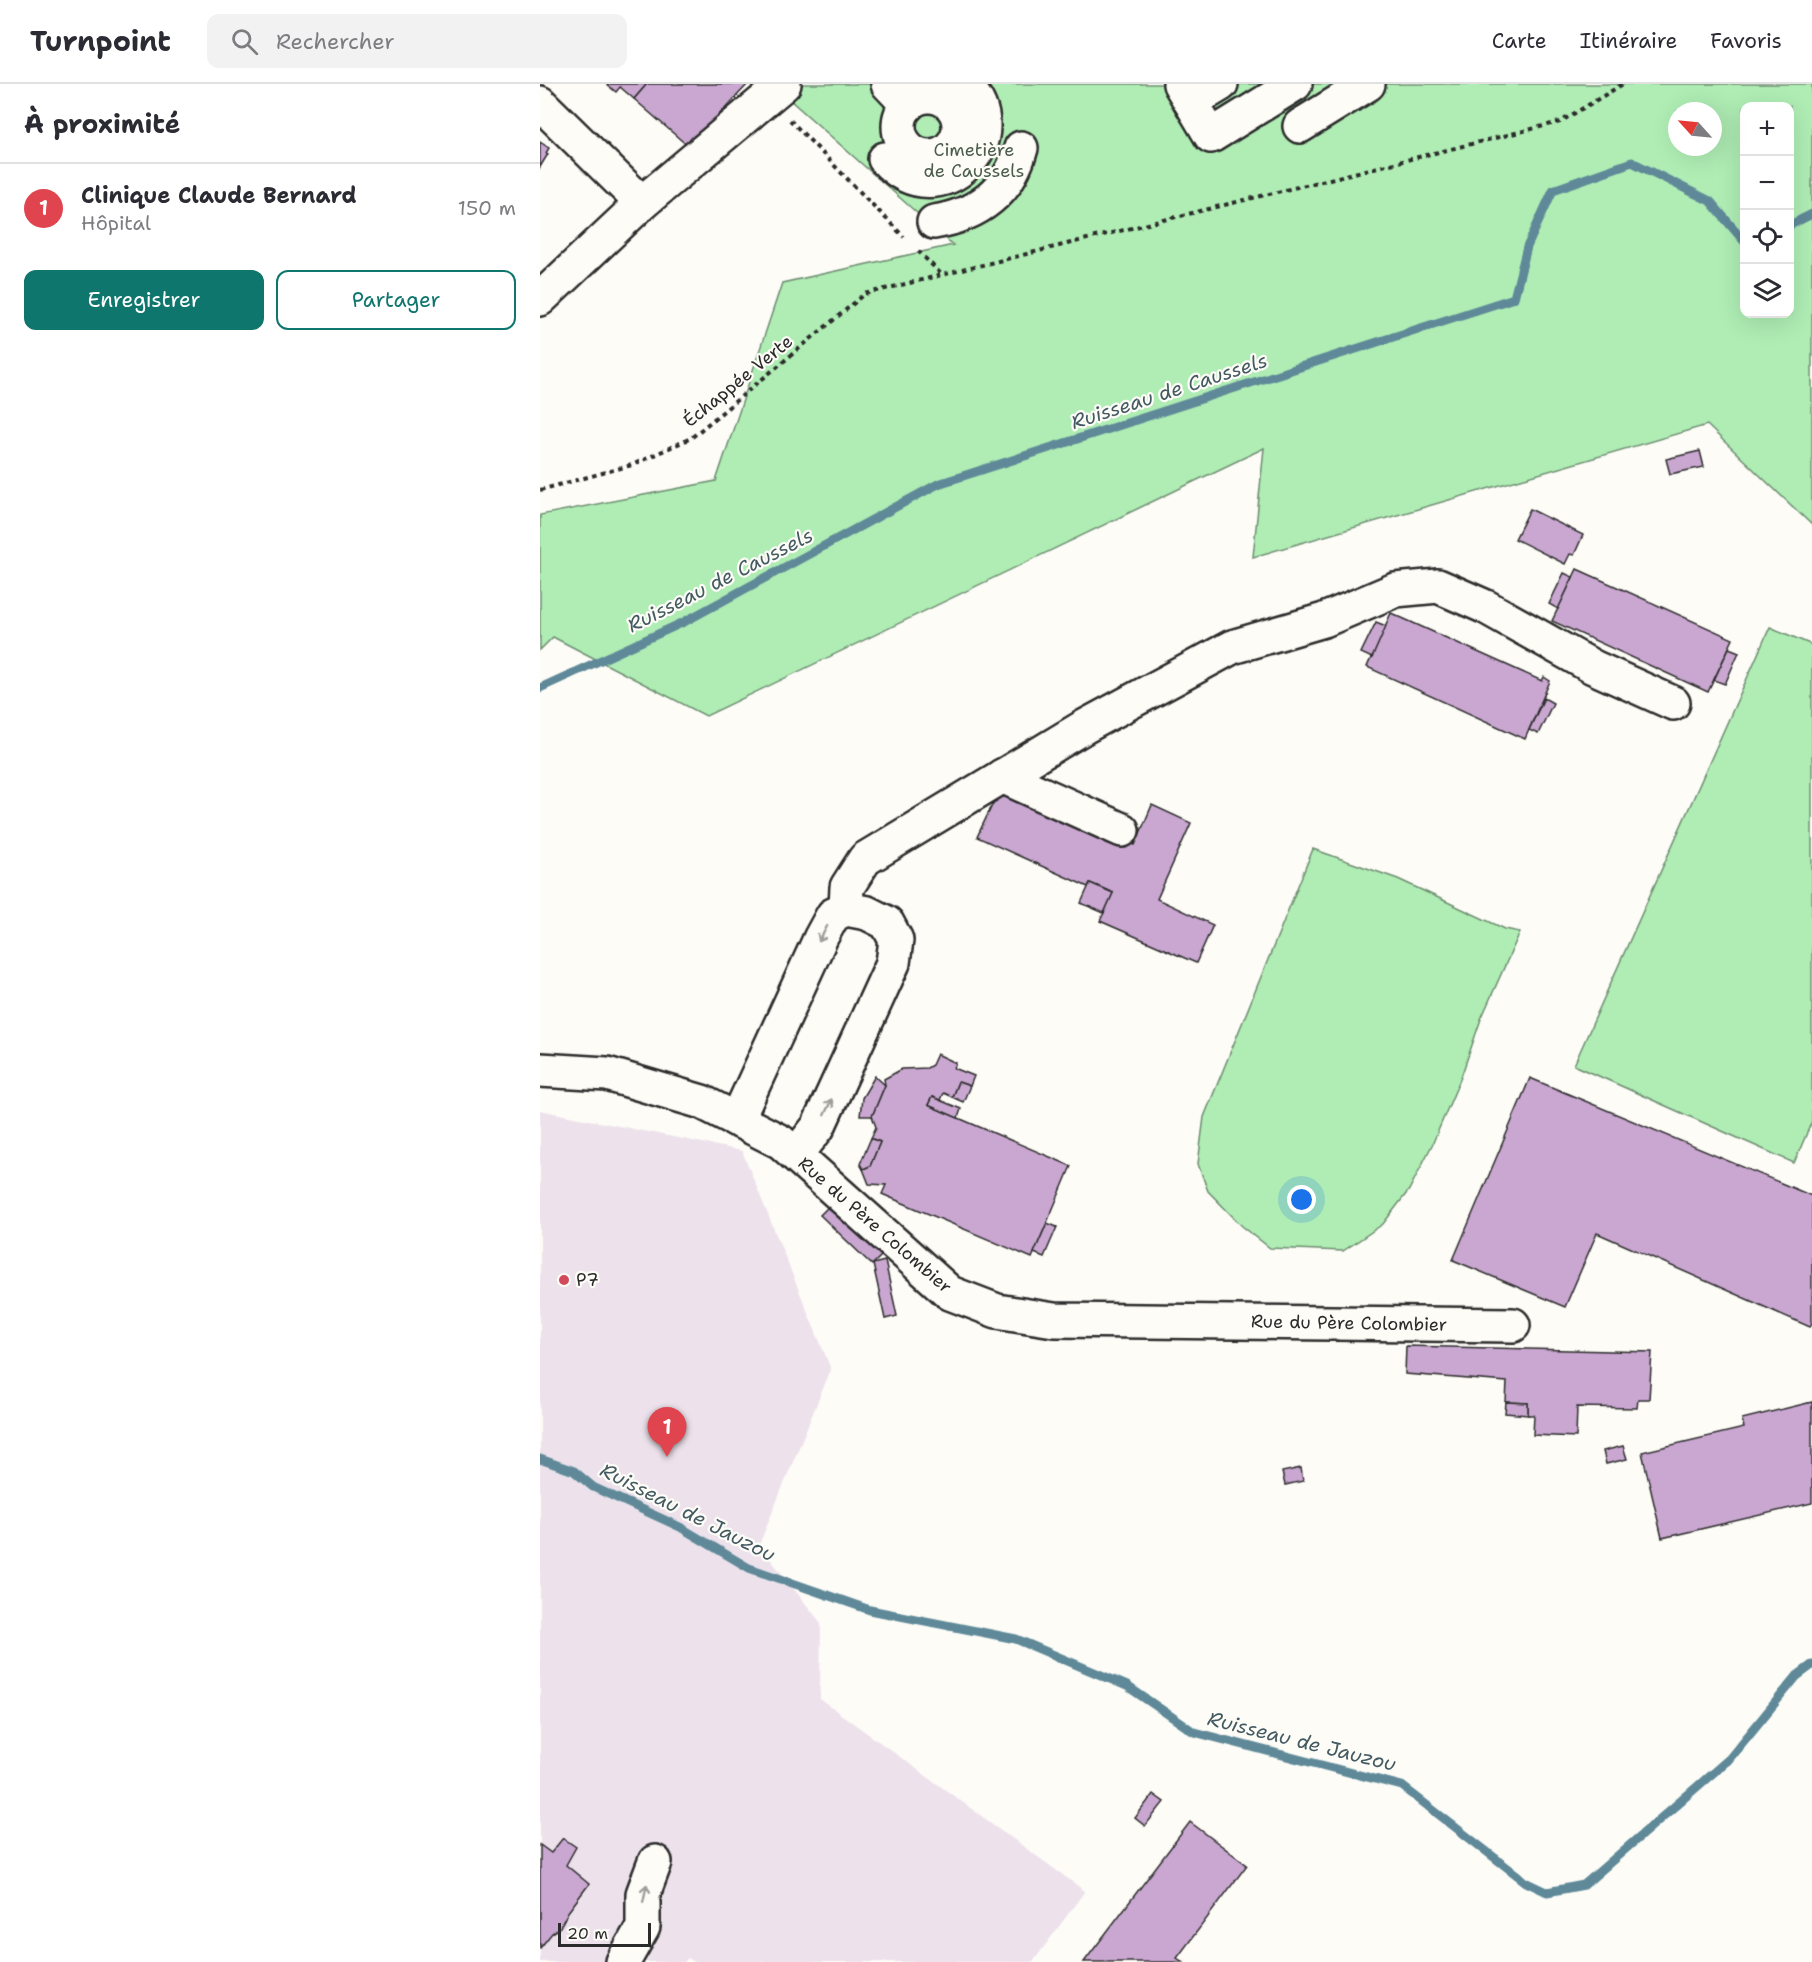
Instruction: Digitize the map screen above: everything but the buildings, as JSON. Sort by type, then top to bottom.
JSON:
[{"type":"street","points":[[934,222],[953,219],[970,212],[977,180],[975,154],[980,144],[983,123],[978,102],[963,84]]},
{"type":"street","points":[[1221,84],[1186,93],[1211,136],[1295,84]]},
{"type":"street","points":[[1300,126],[1368,84]]},
{"type":"street","points":[[540,299],[642,203],[776,91]]},
{"type":"street","points":[[898,94],[940,98],[948,103],[958,117],[958,134],[977,180]]},
{"type":"street","points":[[540,103],[642,203]]},
{"type":"street","points":[[885,159],[901,173],[921,180],[942,179],[952,175],[977,180],[1011,174],[1013,135]]},
{"type":"street","points":[[903,199],[926,202],[948,200],[962,195],[977,180]]},
{"type":"street","points":[[846,909],[847,887],[865,859],[1084,727],[1232,646],[1324,620],[1395,590],[1438,586],[1486,607],[1593,667],[1673,704]]},
{"type":"street","points":[[1002,776],[1122,830]]},
{"type":"street","points":[[737,1120],[833,915],[846,909],[867,913],[887,923],[896,940],[893,963],[818,1128],[796,1155]]},
{"type":"street","name":"Rue du Père Colombier","points":[[540,1070],[607,1074],[702,1102],[781,1142],[950,1293],[997,1311],[1054,1320],[1513,1325]]},
{"type":"street","points":[[623,1962],[643,1927],[643,1894],[655,1862]]},
{"type":"path","name":"Échappée Verte","points":[[540,490],[632,465],[691,438],[865,294],[1560,122],[1623,84]]},
{"type":"path","points":[[776,91],[943,276]]},
{"type":"shaded area","points":[[540,1110],[742,1151],[831,1369],[759,1545],[821,1623],[820,1699],[1085,1891],[1033,1962],[694,1962],[688,1958],[684,1962],[540,1962]]},
{"type":"green space","name":"Cimetière de Caussels","points":[[772,84],[1812,84],[1812,525],[1707,425],[1253,557],[1264,448],[706,716],[553,637],[540,650],[540,515],[716,481],[782,283],[953,245]]},
{"type":"green space","points":[[1770,627],[1812,645],[1812,1121],[1794,1163],[1574,1065]]},
{"type":"green space","points":[[1313,849],[1398,879],[1505,929],[1520,932],[1481,1019],[1461,1077],[1432,1145],[1409,1190],[1383,1224],[1343,1251],[1270,1248],[1242,1226],[1208,1191],[1198,1164],[1204,1117]]},
{"type":"waterway","name":"Ruisseau de Caussels","points":[[540,688],[684,622],[938,484],[1514,298],[1527,247],[1553,190],[1632,162],[1710,201],[1740,236]]},
{"type":"waterway","name":"Ruisseau de Caussels","points":[[1794,223],[1812,214]]},
{"type":"waterway","name":"Ruisseau de Jauzou","points":[[540,1459],[574,1471],[593,1487],[680,1527],[749,1568],[870,1610],[1016,1639],[1127,1686],[1194,1732],[1402,1786],[1526,1882],[1547,1892],[1584,1885],[1729,1759],[1797,1676],[1812,1665]]},
{"type":"place","name":"P7","points":[[564,1280]]},
{"type":"place","name":"Clinique Claude Bernard","points":[[667,1457]]}]
